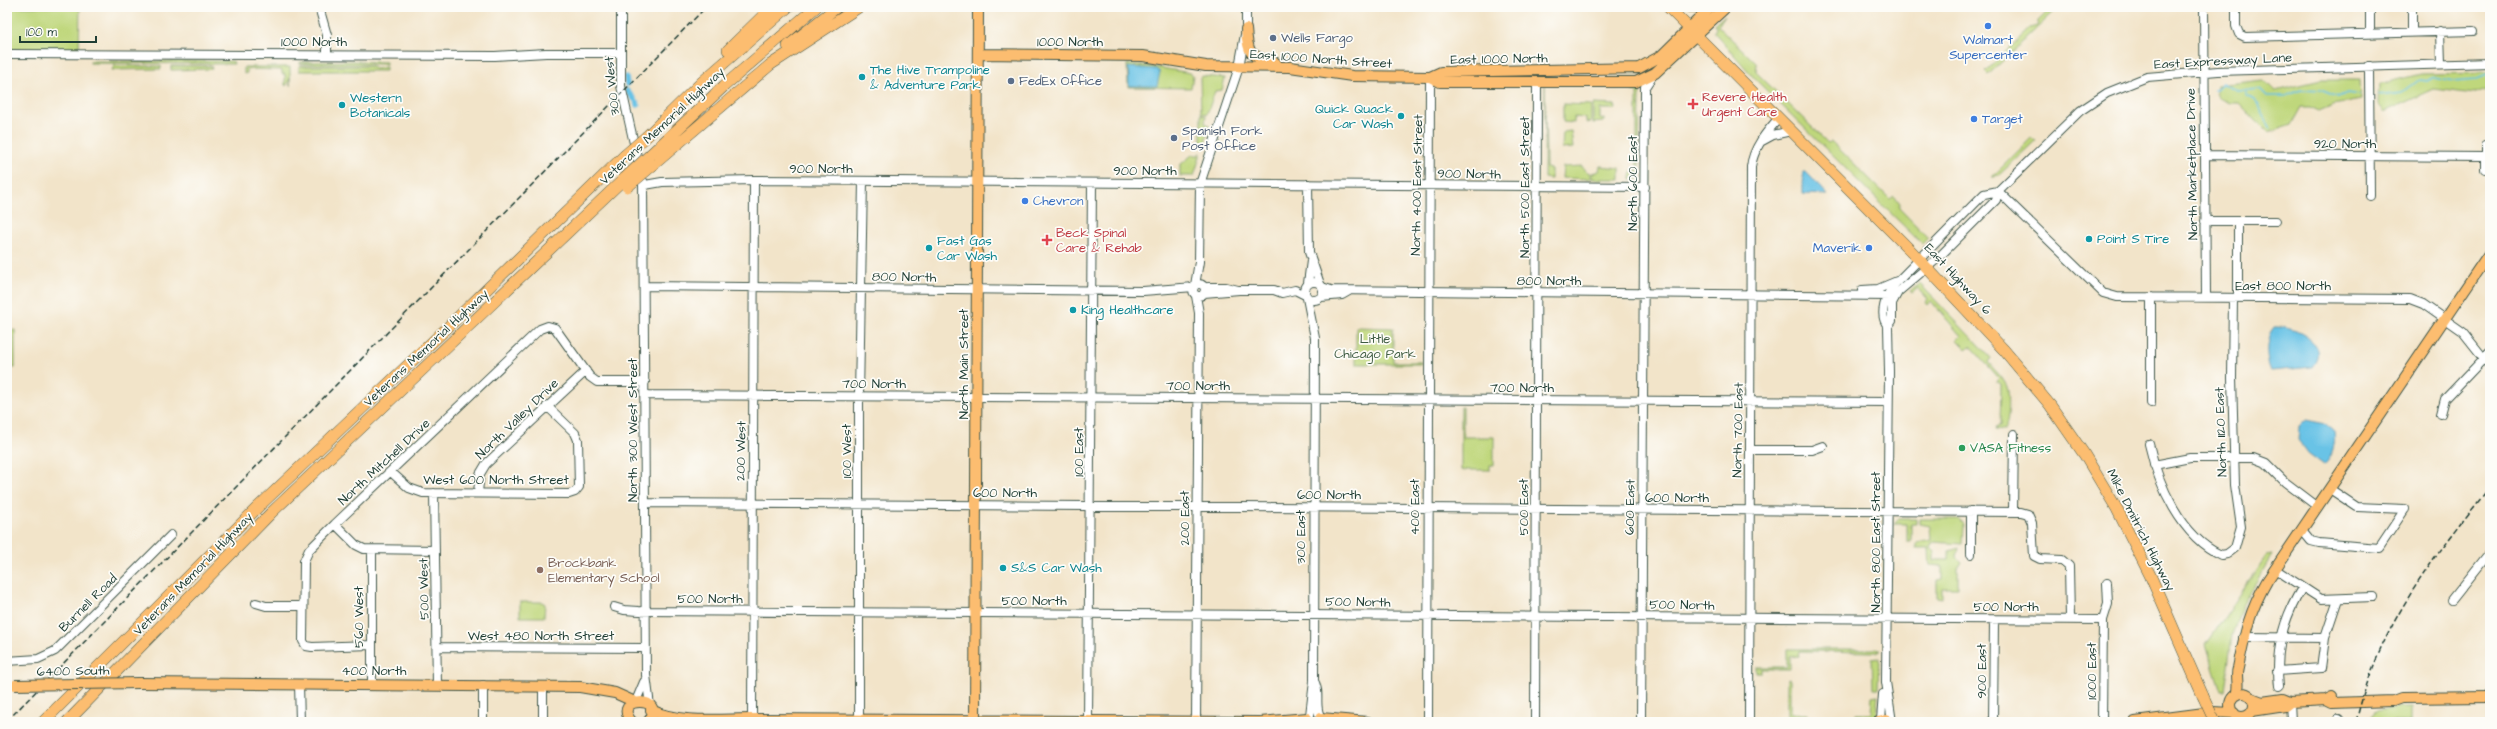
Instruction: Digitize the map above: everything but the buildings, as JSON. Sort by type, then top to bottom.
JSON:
[{"type":"highway","points":[[701,83],[728,50],[771,7]]},
{"type":"highway","name":"Veterans Memorial Highway","points":[[43,722],[258,507],[442,334],[701,83],[788,7]]},
{"type":"highway","name":"Veterans Memorial Highway","points":[[67,722],[271,513],[567,235],[652,160],[724,86],[816,7]]},
{"type":"highway","points":[[770,65],[796,38],[837,7]]},
{"type":"highway","points":[[652,160],[770,65],[859,7]]},
{"type":"highway","points":[[1668,7],[1791,131]]},
{"type":"highway","points":[[1690,7],[1703,7]]},
{"type":"highway","name":"East Highway 6","points":[[1791,131],[1923,263],[2018,365]]},
{"type":"highway","name":"Mike Dmitrich Highway","points":[[2018,365],[2065,426],[2117,508],[2150,575],[2213,717]]},
{"type":"main road","name":"North Main Street","points":[[975,721],[978,7]]},
{"type":"main road","points":[[1693,31],[1711,7]]},
{"type":"main road","points":[[1693,31],[1726,7]]},
{"type":"main road","points":[[1246,29],[1247,47],[1250,53],[1258,59],[1290,67]]},
{"type":"main road","name":"East 1000 North","points":[[1430,77],[1441,72],[1579,70],[1644,67],[1661,56],[1693,31]]},
{"type":"main road","name":"East 1000 North","points":[[1430,77],[1440,82],[1537,82],[1640,85],[1653,75],[1693,31]]},
{"type":"main road","name":"1000 North","points":[[978,54],[1134,56],[1163,59]]},
{"type":"main road","name":"East 1000 North Street","points":[[1163,59],[1206,66],[1290,67],[1352,76],[1430,77]]},
{"type":"main road","points":[[1537,82],[1542,76],[1563,75],[1579,70]]},
{"type":"main road","points":[[1496,82],[1504,77],[1531,76],[1536,71]]},
{"type":"main road","points":[[2234,713],[2234,698],[2239,683],[2237,670],[2240,663],[2243,637],[2252,608],[2275,569],[2490,252]]},
{"type":"main road","points":[[2240,663],[2250,697],[2252,711]]},
{"type":"main road","name":"400 North","points":[[139,683],[437,684],[580,687],[608,691],[636,702],[644,702],[650,715]]},
{"type":"main road","name":"6400 South","points":[[11,685],[139,683]]},
{"type":"main road","points":[[608,691],[622,702],[630,718]]},
{"type":"main road","points":[[2213,717],[2234,698],[2250,697],[2262,702],[2283,699],[2290,702],[2326,700],[2332,703],[2393,701],[2401,698],[2490,697]]},
{"type":"main road","points":[[630,718],[629,706],[636,702]]},
{"type":"main road","points":[[2135,722],[2213,717],[2234,713],[2243,716],[2252,711],[2285,706],[2290,702]]},
{"type":"main road","points":[[650,715],[752,721],[1261,722],[1314,719],[1368,722]]},
{"type":"main road","points":[[1880,721],[1892,722]]},
{"type":"street","points":[[319,7],[327,35],[327,55]]},
{"type":"street","name":"300 West","points":[[621,7],[621,86],[627,122],[644,185]]},
{"type":"street","name":"200 East","points":[[1196,722],[1199,290],[1202,265],[1199,262],[1200,184],[1239,67],[1246,29],[1246,7]]},
{"type":"street","name":"North Marketplace Drive","points":[[2204,7],[2203,72],[2206,297]]},
{"type":"street","points":[[2236,7],[2236,26],[2239,34],[2245,37],[2474,31]]},
{"type":"street","points":[[2370,7],[2370,34]]},
{"type":"street","points":[[2412,7],[2412,32]]},
{"type":"street","points":[[2440,32],[2441,64]]},
{"type":"street","name":"1000 North","points":[[7,54],[516,56],[546,53],[620,53]]},
{"type":"street","name":"East Expressway Lane","points":[[1898,292],[1984,194],[1998,190],[2073,117],[2095,100],[2148,77],[2203,72],[2490,63]]},
{"type":"street","points":[[2369,66],[2370,196]]},
{"type":"street","name":"North 400 East Street","points":[[1428,292],[1430,77]]},
{"type":"street","name":"North 500 East Street","points":[[1536,293],[1538,187],[1537,82]]},
{"type":"street","name":"North 600 East","points":[[1640,85],[1645,187],[1644,293]]},
{"type":"street","name":"North 700 East","points":[[1749,722],[1751,166],[1754,152],[1768,130],[1779,118]]},
{"type":"street","points":[[1762,141],[1773,135],[1791,131]]},
{"type":"street","points":[[2486,144],[2486,169]]},
{"type":"street","name":"920 North","points":[[2205,156],[2486,157]]},
{"type":"street","name":"900 North","points":[[644,185],[662,182],[754,180],[1645,187]]},
{"type":"street","name":"200 West","points":[[752,721],[754,180]]},
{"type":"street","name":"100 West","points":[[859,721],[859,395],[863,181]]},
{"type":"street","name":"100 East","points":[[1088,721],[1091,506],[1092,183]]},
{"type":"street","points":[[1308,184],[1308,247],[1311,261],[1321,286],[1320,298],[1313,300],[1306,297],[1304,289],[1308,284],[1311,261]]},
{"type":"street","name":"North 300 West Street","points":[[644,185],[646,675]]},
{"type":"street","name":"East Expressway Lane","points":[[1886,296],[1899,280],[1923,263],[1996,200],[1998,190]]},
{"type":"street","name":"East 800 North","points":[[1998,190],[2098,291],[2117,297],[2410,299],[2423,304],[2463,332],[2483,360],[2490,366]]},
{"type":"street","points":[[2205,221],[2276,221]]},
{"type":"street","name":"North 1120 East","points":[[2154,465],[2188,531],[2211,551],[2221,555],[2227,554],[2235,548],[2241,527],[2235,485],[2232,378],[2238,221]]},
{"type":"street","points":[[1826,294],[1840,290],[1870,290],[1899,280]]},
{"type":"street","points":[[1308,284],[1315,282],[1321,286]]},
{"type":"street","name":"800 North","points":[[1274,290],[1281,287],[1308,284]]},
{"type":"street","name":"800 North","points":[[645,286],[1162,290],[1170,293],[1199,290],[1274,290],[1282,293],[1295,290],[1306,297]]},
{"type":"street","name":"800 North","points":[[1321,286],[1328,290],[1349,291],[1750,295]]},
{"type":"street","points":[[1870,290],[1886,296],[1892,303]]},
{"type":"street","name":"800 North","points":[[1320,298],[1342,295],[1349,291]]},
{"type":"street","name":"400 East","points":[[1428,292],[1428,722]]},
{"type":"street","points":[[1750,295],[1826,294],[1886,296],[1894,295],[1898,292]]},
{"type":"street","points":[[1886,296],[1885,321],[1888,326],[1892,321],[1892,303],[1898,292]]},
{"type":"street","name":"500 East","points":[[1535,722],[1536,293]]},
{"type":"street","name":"600 East","points":[[1641,722],[1644,293]]},
{"type":"street","points":[[1858,295],[1876,300],[1885,308]]},
{"type":"street","name":"300 East","points":[[1306,297],[1313,321],[1313,613],[1314,682],[1317,688],[1317,708],[1314,719]]},
{"type":"street","points":[[2151,297],[2152,403]]},
{"type":"street","name":"300 East","points":[[1313,321],[1320,298]]},
{"type":"street","name":"North Mitchell Drive","points":[[371,645],[306,646],[303,641],[304,561],[309,550],[540,329],[548,326],[555,328],[586,371]]},
{"type":"street","name":"North 800 East Street","points":[[1886,682],[1888,326]]},
{"type":"street","points":[[2441,414],[2445,399],[2490,352]]},
{"type":"street","points":[[586,371],[596,382],[645,382]]},
{"type":"street","name":"North Valley Drive","points":[[478,492],[480,474],[486,464],[586,371]]},
{"type":"street","name":"700 North","points":[[645,395],[859,395],[1091,398],[1888,402]]},
{"type":"street","name":"West 600 North Street","points":[[391,472],[413,491],[434,493],[478,492],[569,494],[576,492],[579,483],[578,440],[575,433],[547,406]]},
{"type":"street","points":[[2013,512],[2014,434]]},
{"type":"street","points":[[2149,444],[2154,465],[2190,458],[2253,458],[2266,463],[2285,482],[2318,507]]},
{"type":"street","points":[[1751,450],[1812,450],[1823,446]]},
{"type":"street","points":[[2302,530],[2311,540],[2319,543],[2379,548],[2404,509],[2357,507],[2330,489]]},
{"type":"street","name":"500 West","points":[[434,493],[438,647],[437,684]]},
{"type":"street","name":"600 North","points":[[645,503],[2024,512],[2030,516],[2034,556],[2045,560],[2062,560],[2067,564],[2070,574],[2070,618]]},
{"type":"street","points":[[1971,512],[1971,554]]},
{"type":"street","points":[[335,524],[356,545],[372,550],[435,550]]},
{"type":"street","name":"Burnell Road","points":[[7,661],[38,659],[55,652],[172,535]]},
{"type":"street","name":"560 West","points":[[372,550],[372,684]]},
{"type":"street","points":[[2452,600],[2490,552]]},
{"type":"street","points":[[2275,569],[2321,599],[2373,597]]},
{"type":"street","name":"1000 East","points":[[2102,722],[2102,620],[2108,604],[2107,584]]},
{"type":"street","points":[[2279,686],[2277,671],[2280,638],[2288,620],[2290,606],[2302,588]]},
{"type":"street","points":[[2277,671],[2321,668],[2325,638],[2338,599]]},
{"type":"street","points":[[256,603],[266,606],[304,606]]},
{"type":"street","name":"500 North","points":[[614,607],[624,610],[645,611],[1196,614],[1313,613],[1994,620],[2070,618],[2102,620]]},
{"type":"street","name":"900 East","points":[[1993,722],[1994,620]]},
{"type":"street","points":[[2243,637],[2325,638]]},
{"type":"street","name":"West 480 North Street","points":[[438,647],[645,648]]},
{"type":"street","points":[[636,702],[646,675]]},
{"type":"street","points":[[646,675],[650,715]]},
{"type":"street","points":[[1880,721],[1883,693],[1886,682]]},
{"type":"street","points":[[1886,682],[1892,722]]},
{"type":"street","points":[[299,684],[300,722]]},
{"type":"street","points":[[483,685],[483,722]]},
{"type":"street","points":[[543,686],[543,722]]},
{"type":"street","points":[[2290,702],[2292,722]]},
{"type":"green space","points":[[7,7],[80,7],[79,52],[7,50]]},
{"type":"green space","points":[[2052,7],[2059,7],[1988,75],[1985,72],[2030,28],[2037,26],[2038,21]]},
{"type":"green space","points":[[1725,15],[1718,26],[1757,64],[1756,72],[1828,143],[1831,141],[1890,199],[1894,196],[1900,203],[1899,208],[1928,238],[1922,244],[1756,80],[1714,32],[1716,28],[1715,24]]},
{"type":"green space","points":[[90,61],[233,61],[234,64],[90,63]]},
{"type":"green space","points":[[300,62],[386,62],[386,64],[300,64]]},
{"type":"green space","points":[[1127,64],[1150,66],[1190,73],[1193,75],[1191,88],[1128,87]]},
{"type":"green space","points":[[114,66],[161,66],[161,69],[112,70]]},
{"type":"green space","points":[[171,66],[211,66],[212,69],[171,70]]},
{"type":"green space","points":[[299,66],[372,66],[375,69],[386,67],[386,71],[299,71]]},
{"type":"green space","points":[[244,67],[290,67],[290,78],[286,86],[285,74],[282,74],[282,70],[247,69],[247,73],[244,74]]},
{"type":"green space","points":[[2490,73],[2490,89],[2475,94],[2434,89],[2384,112],[2378,105],[2379,83],[2421,74]]},
{"type":"green space","points":[[1200,77],[1225,78],[1222,90],[1215,91],[1207,114],[1201,113]]},
{"type":"green space","points":[[2264,80],[2275,91],[2321,80],[2360,80],[2361,100],[2333,105],[2319,111],[2310,107],[2301,107],[2291,125],[2268,133],[2239,103],[2229,103],[2219,98],[2216,92],[2217,85]]},
{"type":"green space","points":[[1545,85],[1546,168],[1551,169],[1551,179],[1544,178]]},
{"type":"green space","points":[[1633,89],[1637,89],[1640,93],[1639,179],[1631,179],[1632,170],[1637,170],[1637,92],[1633,92]]},
{"type":"green space","points":[[1563,104],[1591,105],[1591,122],[1586,123],[1586,118],[1574,117],[1574,123],[1563,122]]},
{"type":"green space","points":[[1593,104],[1615,105],[1616,109],[1600,109],[1600,118],[1604,119],[1604,122],[1593,123]]},
{"type":"green space","points":[[1201,114],[1206,116],[1205,123],[1210,126],[1204,146],[1201,145]]},
{"type":"green space","points":[[1571,131],[1573,148],[1562,149],[1563,132]]},
{"type":"green space","points":[[2031,138],[2036,140],[1998,176],[1997,174],[1995,177],[1992,177]]},
{"type":"green space","points":[[1200,152],[1201,153],[1194,176],[1180,176],[1180,165],[1192,155],[1199,155]]},
{"type":"green space","points":[[1582,166],[1585,171],[1590,173],[1590,179],[1562,178],[1563,167]]},
{"type":"green space","points":[[1600,166],[1620,168],[1620,179],[1592,179],[1592,173],[1599,171]]},
{"type":"green space","points":[[1920,284],[1991,358],[1988,362],[2003,380],[2008,391],[2008,416],[2004,430],[1996,429],[1997,426],[2000,426],[2001,384],[1996,381],[1999,378],[1970,346],[1966,349],[1957,340],[1961,336],[1931,301],[1927,305],[1925,303],[1928,299],[1918,288],[1912,293],[1910,291]]},
{"type":"green space","name":"Little Chicago Park","points":[[1356,327],[1393,328],[1393,362],[1421,362],[1421,364],[1356,364]]},
{"type":"green space","points":[[7,330],[15,330],[15,368],[7,368]]},
{"type":"green space","points":[[1461,407],[1463,407],[1463,437],[1494,437],[1494,465],[1490,465],[1490,470],[1461,470]]},
{"type":"green space","points":[[1899,519],[1916,519],[1916,524],[1911,524],[1911,542],[1907,542],[1907,524],[1894,524]]},
{"type":"green space","points":[[1920,519],[1958,519],[1963,524],[1962,544],[1933,542],[1930,548],[1934,552],[1934,560],[1949,560],[1949,551],[1959,548],[1957,557],[1962,562],[1958,568],[1958,588],[1942,588],[1942,598],[1937,597],[1937,580],[1942,579],[1942,566],[1930,565],[1929,549],[1917,549],[1917,543],[1931,540],[1930,526],[1920,524]]},
{"type":"green space","points":[[2272,555],[2242,606],[2232,635],[2225,691],[2221,691],[2206,645],[2266,556]]},
{"type":"green space","points":[[520,602],[542,602],[545,604],[544,617],[520,617]]},
{"type":"green space","points":[[1787,649],[1879,649],[1879,652],[1800,651],[1799,656],[1790,657],[1790,669],[1761,669],[1761,673],[1756,673],[1756,667],[1787,667]]},
{"type":"green space","points":[[1879,658],[1878,689],[1873,689],[1872,659]]},
{"type":"green space","points":[[1787,679],[1790,680],[1790,714],[1807,714],[1808,718],[1787,718]]},
{"type":"green space","points":[[1878,695],[1876,716],[1857,718],[1857,713],[1871,713],[1872,696]]},
{"type":"green space","points":[[2411,707],[2411,722],[2370,722],[2375,711]]},
{"type":"water","points":[[1128,67],[1156,69],[1160,72],[1157,86],[1129,86]]},
{"type":"water","points":[[1803,172],[1806,172],[1828,195],[1803,194]]},
{"type":"water","points":[[2274,327],[2283,327],[2301,333],[2314,344],[2317,351],[2317,359],[2312,367],[2271,371],[2267,349],[2269,337]]},
{"type":"water","points":[[2306,420],[2326,424],[2334,431],[2335,440],[2333,450],[2330,458],[2324,465],[2308,453],[2298,440],[2299,427]]},
{"type":"waterway","points":[[2378,95],[2403,92],[2419,80],[2427,81],[2434,77],[2453,81],[2477,79],[2490,74]]},
{"type":"waterway","points":[[626,77],[627,84]]},
{"type":"waterway","points":[[2214,89],[2218,88],[2222,83],[2237,91],[2260,89],[2267,96],[2285,96],[2302,90],[2323,91],[2338,97],[2347,93],[2360,95]]},
{"type":"waterway","points":[[627,91],[634,99]]},
{"type":"waterway","points":[[2246,92],[2246,95],[2255,100],[2270,129]]},
{"type":"railway","points":[[7,721],[706,7]]},
{"type":"railway","points":[[2356,722],[2366,687],[2378,655],[2409,596],[2447,542],[2490,487]]},
{"type":"place","name":"Walmart Supercenter","points":[[1988,26]]},
{"type":"place","name":"Wells Fargo","points":[[1273,38]]},
{"type":"place","name":"The Hive Trampoline & Adventure Park","points":[[862,77]]},
{"type":"place","name":"FedEx Office","points":[[1011,81]]},
{"type":"place","name":"Revere Health Urgent Care","points":[[1693,104]]},
{"type":"place","name":"Western Botanicals","points":[[342,105]]},
{"type":"place","name":"Quick Quack Car Wash","points":[[1401,116]]},
{"type":"place","name":"Target","points":[[1974,119]]},
{"type":"place","name":"Spanish Fork Post Office","points":[[1174,138]]},
{"type":"place","name":"Chevron","points":[[1025,201]]},
{"type":"place","name":"Point S Tire","points":[[2089,239]]},
{"type":"place","name":"Beck Spinal Care & Rehab","points":[[1047,240]]},
{"type":"place","name":"Fast Gas Car Wash","points":[[929,248]]},
{"type":"place","name":"Maverik","points":[[1869,248]]},
{"type":"place","name":"King Healthcare","points":[[1073,310]]},
{"type":"place","name":"VASA Fitness","points":[[1962,448]]},
{"type":"place","name":"S&S Car Wash","points":[[1003,568]]},
{"type":"place","name":"Brockbank Elementary School","points":[[540,570]]}]
